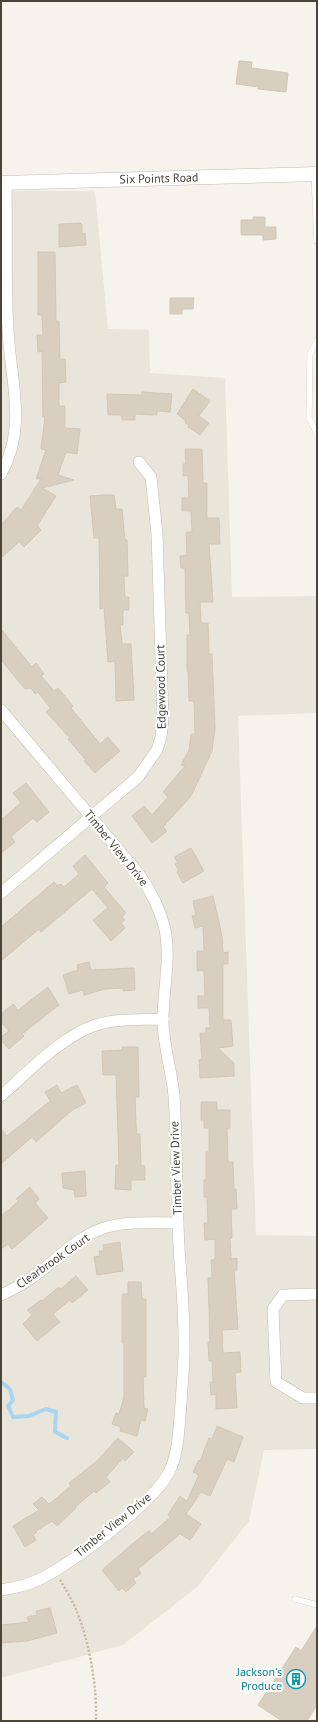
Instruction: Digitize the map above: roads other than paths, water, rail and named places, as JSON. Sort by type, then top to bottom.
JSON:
[{"type":"street","name":"Six Points Road","points":[[3,183],[315,174]]},
{"type":"street","points":[[1,474],[12,450],[16,422],[16,398],[8,329],[3,183]]},
{"type":"street","name":"Edgewood Court","points":[[1,893],[138,777],[151,760],[162,738],[157,534],[151,477],[139,462]]},
{"type":"street","name":"Timber View Drive","points":[[1,710],[139,874],[154,898],[162,918],[167,950],[163,1019],[166,1050],[174,1097],[184,1341],[180,1424],[176,1448],[169,1472],[154,1492],[128,1516],[55,1570],[38,1580],[15,1588],[1,1590]]},
{"type":"street","points":[[1,1096],[41,1060],[63,1044],[93,1026],[138,1020],[163,1019]]},
{"type":"street","name":"Clearbrook Court","points":[[1,1295],[33,1277],[73,1245],[95,1232],[108,1227],[178,1222]]},
{"type":"street","points":[[317,1294],[283,1295],[273,1309],[276,1382],[303,1398],[317,1398]]},
{"type":"lane","points":[[315,174],[317,241]]},
{"type":"lane","points":[[317,340],[310,354],[310,418],[317,434]]},
{"type":"lane","points":[[310,418],[317,419]]},
{"type":"lane","points":[[295,1598],[317,1605]]},
{"type":"waterway","points":[[1,1382],[10,1389],[13,1400],[8,1406],[13,1417],[29,1416],[46,1409],[56,1412],[55,1432],[67,1438]]},
{"type":"place","name":"Jackson's Produce","points":[[296,1679]]}]
